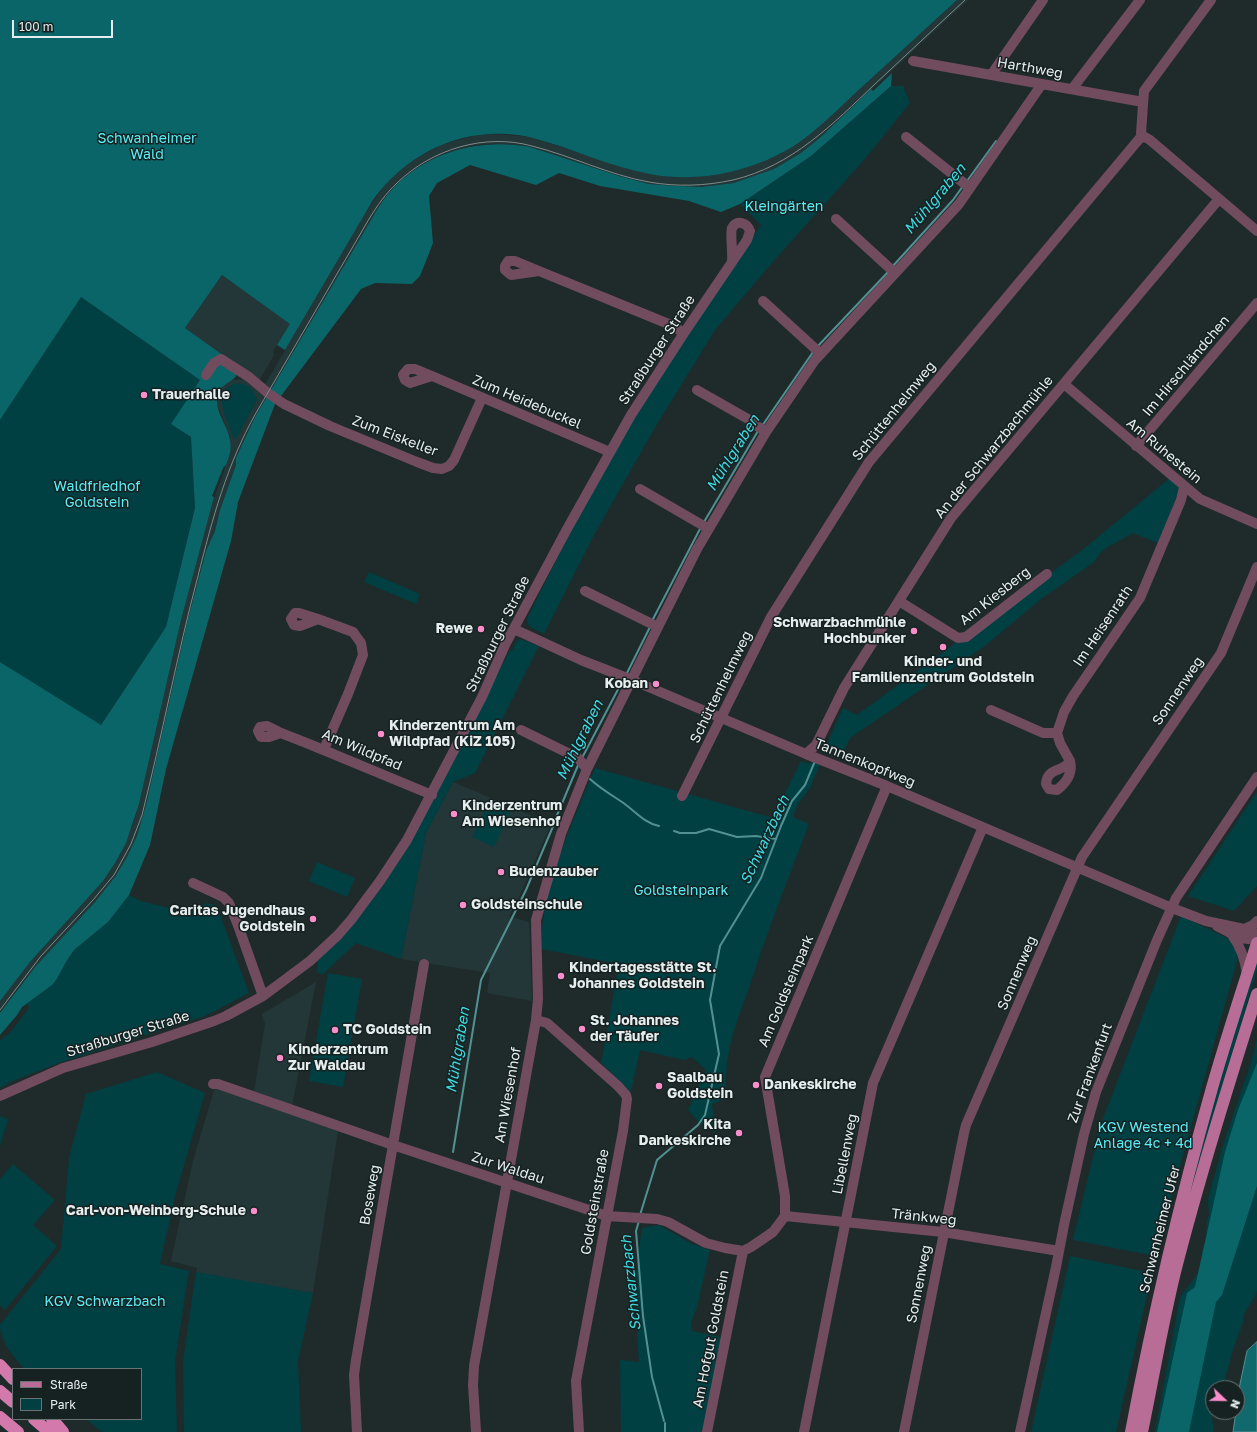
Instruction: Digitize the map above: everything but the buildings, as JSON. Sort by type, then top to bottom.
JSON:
[{"type":"highway","points":[[0,1365],[12,1377]]},
{"type":"highway","points":[[0,1391],[12,1401]]},
{"type":"highway","points":[[0,1417],[18,1432]]},
{"type":"highway","points":[[35,1420],[49,1432]]},
{"type":"highway","points":[[53,1420],[63,1432]]},
{"type":"main road","name":"Schwanheimer Ufer","points":[[1131,1432],[1145,1354],[1164,1271],[1212,1088],[1257,942]]},
{"type":"main road","name":"Schwanheimer Ufer","points":[[1142,1432],[1156,1354],[1187,1228],[1211,1140],[1257,994]]},
{"type":"street","points":[[991,75],[1043,0]]},
{"type":"street","points":[[1072,89],[1140,0]]},
{"type":"street","points":[[1211,0],[1144,91],[1141,133],[1142,138],[1150,140],[1257,231]]},
{"type":"street","name":"Harthweg","points":[[913,61],[1143,102]]},
{"type":"street","name":"Am Wiesenhof","points":[[476,1432],[473,1384],[474,1366],[536,1020],[538,999],[536,920],[561,834],[587,768],[632,680],[654,625],[697,549],[705,527],[762,429],[815,360],[817,351],[891,270],[959,204],[966,185],[1042,84]]},
{"type":"street","points":[[906,137],[966,185]]},
{"type":"street","name":"Schüttenhelmweg","points":[[682,796],[771,617],[869,462],[1142,138]]},
{"type":"street","name":"An der Schwarzbachmühle","points":[[806,754],[816,745],[844,688],[951,518],[1219,199]]},
{"type":"street","points":[[836,219],[891,270]]},
{"type":"street","name":"Straßburger Straße","points":[[0,1096],[63,1068],[152,1042],[214,1021],[263,996],[310,961],[338,935],[351,920],[394,860],[432,795],[482,697],[498,658],[610,452],[631,415],[732,261]]},
{"type":"street","points":[[539,271],[671,325],[684,333]]},
{"type":"street","points":[[762,300],[817,351]]},
{"type":"street","name":"Im Hirschländchen","points":[[1136,446],[1257,303]]},
{"type":"street","name":"Zum Eiskeller","points":[[206,375],[214,363],[221,358],[284,404],[312,418],[416,462],[433,468],[442,469],[449,466],[454,460],[482,398]]},
{"type":"street","name":"Zum Heidebuckel","points":[[432,376],[610,452]]},
{"type":"street","name":"Am Ruhestein","points":[[1064,384],[1200,499],[1257,524]]},
{"type":"street","points":[[697,390],[755,423],[762,429]]},
{"type":"street","name":"Im Heisenrath","points":[[1057,733],[1064,712],[1073,696],[1140,598],[1181,500],[1184,487]]},
{"type":"street","points":[[640,489],[705,527]]},
{"type":"street","name":"Sonnenweg","points":[[904,1432],[966,1126],[1086,851],[1221,653],[1257,567]]},
{"type":"street","name":"Am Kiesberg","points":[[899,601],[958,638],[966,637],[1047,574]]},
{"type":"street","points":[[585,590],[654,625]]},
{"type":"street","points":[[318,619],[353,632],[361,643],[363,655],[324,749]]},
{"type":"street","name":"Tannenkopfweg","points":[[514,629],[581,660],[632,680],[806,754],[887,786],[1172,908],[1206,921],[1232,935],[1257,942]]},
{"type":"street","points":[[991,710],[1043,733],[1057,733],[1060,743],[1070,761]]},
{"type":"street","points":[[521,730],[578,758],[587,768]]},
{"type":"street","name":"Am Wildpfad","points":[[281,733],[324,749],[432,795]]},
{"type":"street","name":"Zur Frankenfurt","points":[[1020,1432],[1084,1134],[1096,1092],[1157,940],[1172,908],[1182,889],[1257,777]]},
{"type":"street","name":"Am Goldsteinpark","points":[[785,1216],[786,1196],[765,1077],[887,786]]},
{"type":"street","name":"Libellenweg","points":[[804,1432],[873,1083],[983,828]]},
{"type":"street","points":[[194,883],[223,897],[229,903],[263,996]]},
{"type":"street","name":"Tannenkopfweg","points":[[1206,921],[1244,929],[1257,934]]},
{"type":"street","points":[[1244,929],[1253,925],[1257,921]]},
{"type":"street","points":[[1232,935],[1239,943],[1248,974]]},
{"type":"street","name":"Boseweg","points":[[357,1432],[354,1375],[356,1360],[424,964]]},
{"type":"street","name":"Goldsteinstraße","points":[[536,1020],[547,1023],[618,1086],[626,1095],[627,1104],[576,1381],[580,1432]]},
{"type":"street","name":"Zur Waldau","points":[[213,1084],[218,1084],[393,1145],[607,1216],[657,1219],[668,1222],[706,1243],[743,1251]]},
{"type":"street","points":[[743,1251],[758,1243],[773,1232],[785,1216]]},
{"type":"street","name":"Tränkweg","points":[[785,1216],[944,1232],[1059,1251]]},
{"type":"street","name":"Am Hofgut Goldstein","points":[[707,1432],[743,1251]]},
{"type":"shaded area","points":[[957,0],[968,0],[822,136],[801,153],[774,169],[754,177],[734,183],[701,187],[649,184],[619,176],[530,147],[492,144],[476,145],[446,153],[417,169],[396,186],[379,207],[371,220],[255,417],[236,458],[236,465],[220,510],[215,531],[206,551],[187,623],[143,816],[137,836],[127,857],[115,877],[102,894],[36,966],[0,1013],[0,1001],[30,962],[103,881],[121,853],[133,824],[139,804],[181,620],[211,507],[230,454],[230,437],[217,404],[220,390],[228,382],[243,379],[259,390],[260,393],[364,215],[391,178],[412,161],[441,145],[473,136],[490,134],[533,138],[636,171],[674,177],[729,172],[756,164],[780,154],[802,140]],"holes":[[[234,384],[257,400],[251,410],[223,395],[229,386]]]},
{"type":"shaded area","points":[[222,275],[291,324],[273,351],[274,355],[259,381],[185,328]]},
{"type":"shaded area","name":"Goldsteinschule","points":[[453,782],[551,824],[520,895],[509,916],[529,922],[532,1001],[487,993],[490,973],[401,959],[426,833]]},
{"type":"shaded area","name":"Kinderzentrum Zur Waldau","points":[[316,982],[292,1106],[254,1092],[265,1024],[262,1014]]},
{"type":"shaded area","name":"Carl-von-Weinberg-Schule","points":[[218,1088],[338,1131],[313,1293],[196,1275],[197,1268],[171,1261],[193,1161],[214,1090]]},
{"type":"shaded area","points":[[1257,1342],[1257,1432],[1233,1432],[1235,1420],[1245,1420],[1245,1380],[1241,1380],[1247,1351]]},
{"type":"green space","name":"Schwanheimer Wald","points":[[0,0],[957,0],[809,135],[776,156],[739,170],[700,177],[660,176],[620,167],[533,138],[510,134],[487,134],[465,138],[444,144],[424,154],[405,167],[388,182],[373,200],[285,350],[277,345],[290,324],[222,275],[185,328],[241,368],[235,378],[221,388],[217,396],[218,409],[229,434],[231,444],[230,451],[225,467],[224,466],[212,496],[214,497],[181,620],[139,804],[126,843],[103,881],[30,962],[0,1001],[0,662],[101,725],[166,627],[195,508],[191,437],[171,424],[200,380],[81,297],[0,420]]},
{"type":"green space","points":[[892,73],[891,86],[811,156],[740,204],[721,212],[689,201],[600,186],[559,173],[536,185],[470,165],[437,183],[429,196],[433,243],[420,276],[412,284],[375,283],[361,289],[275,404],[238,502],[231,541],[166,769],[150,845],[129,895],[108,922],[74,950],[52,985],[22,1007],[0,1035],[0,1013],[36,966],[95,902],[115,877],[137,836],[146,805],[187,623],[206,551],[215,531],[220,510],[236,465],[236,458],[255,417],[374,215],[392,189],[410,173],[442,155],[476,146],[494,144],[530,147],[619,176],[649,184],[701,187],[734,183],[774,169],[801,153],[822,136],[871,89],[873,91]]},
{"type":"green space","name":"Kleingärten","points":[[891,86],[903,86],[910,103],[864,160],[772,263],[715,330],[656,426],[594,535],[544,634],[529,626],[527,619],[588,498],[616,448],[676,352],[761,225],[740,204],[811,156]]},
{"type":"green space","name":"Waldfriedhof Goldstein","points":[[81,297],[200,380],[171,424],[191,437],[195,508],[166,627],[100,726],[0,662],[0,420]]},
{"type":"green space","points":[[239,383],[251,388],[255,393],[257,400],[236,439],[234,438],[225,414],[222,398],[225,391],[230,386]]},
{"type":"green space","points":[[1170,478],[1180,486],[1158,543],[1133,533],[1103,550],[1093,563],[1041,599],[985,646],[850,738],[843,753],[826,746],[843,708],[857,715],[1081,551]]},
{"type":"green space","points":[[369,572],[420,594],[416,604],[364,582]]},
{"type":"green space","points":[[520,639],[539,646],[475,773],[453,782],[426,833],[401,959],[356,943],[322,975],[317,972],[318,960],[361,915],[400,859],[510,650],[512,651],[516,642]]},
{"type":"green space","name":"Goldsteinpark","points":[[801,761],[810,764],[812,761],[820,764],[810,788],[798,804],[793,817],[809,824],[736,1025],[727,1067],[727,1098],[712,1104],[716,1133],[699,1122],[688,1110],[706,1070],[692,1057],[684,1060],[640,1050],[631,1092],[601,1063],[619,964],[541,949],[542,924],[547,901],[564,843],[595,768],[773,818]]},
{"type":"green space","points":[[1257,792],[1257,886],[1234,911],[1188,896]]},
{"type":"green space","points":[[489,802],[510,812],[494,847],[472,837]]},
{"type":"green space","points":[[317,862],[355,878],[347,897],[309,881]]},
{"type":"green space","points":[[129,895],[141,901],[185,912],[207,903],[217,906],[249,993],[205,1016],[59,1063],[10,1082],[0,1088],[0,1040],[10,1033],[29,1008],[27,1003],[52,985],[74,950],[108,922]]},
{"type":"green space","name":"KGV Westend Anlage 4c + 4d","points":[[1181,916],[1227,938],[1238,948],[1237,961],[1155,1256],[1073,1240],[1101,1124]]},
{"type":"green space","points":[[1257,958],[1257,970],[1176,1240],[1206,1124]]},
{"type":"green space","name":"TC Goldstein","points":[[328,973],[362,979],[343,1087],[309,1081]]},
{"type":"green space","points":[[1257,1039],[1257,1291],[1244,1314],[1243,1323],[1233,1350],[1225,1380],[1205,1380],[1205,1420],[1212,1420],[1214,1432],[1155,1432],[1180,1297],[1196,1276],[1201,1264],[1209,1215],[1208,1199],[1224,1142],[1250,1066]]},
{"type":"green space","points":[[1257,1063],[1257,1186],[1222,1295],[1216,1302],[1189,1432],[1157,1432],[1187,1293],[1195,1287],[1225,1152],[1238,1110]]},
{"type":"green space","name":"KGV Schwarzbach","points":[[157,1072],[205,1093],[176,1193],[160,1264],[189,1271],[175,1361],[177,1432],[102,1432],[87,1420],[142,1420],[142,1368],[23,1368],[12,1354],[2,1337],[0,1325],[61,1249],[69,1158],[86,1094]]},
{"type":"green space","points":[[0,1116],[8,1119],[0,1146]]},
{"type":"green space","points":[[13,1164],[55,1200],[33,1225],[57,1246],[5,1310],[0,1305],[0,1179]]},
{"type":"green space","points":[[659,1225],[692,1244],[710,1250],[697,1307],[691,1323],[692,1331],[721,1337],[705,1432],[621,1432],[620,1360],[639,1362],[634,1290],[641,1233],[642,1228]]},
{"type":"green space","points":[[1070,1256],[1152,1273],[1116,1432],[1031,1432]]},
{"type":"green space","name":"KGV Schwarzbach","points":[[196,1272],[313,1293],[298,1361],[301,1432],[184,1432],[183,1361]]},
{"type":"waterway","name":"Mühlgraben","points":[[967,181],[996,141]]},
{"type":"waterway","name":"Mühlgraben","points":[[892,267],[953,200],[963,186]]},
{"type":"waterway","name":"Mühlgraben","points":[[817,347],[888,272]]},
{"type":"waterway","name":"Mühlgraben","points":[[762,426],[813,352]]},
{"type":"waterway","name":"Mühlgraben","points":[[704,522],[758,431]]},
{"type":"waterway","name":"Mühlgraben","points":[[652,621],[701,527]]},
{"type":"waterway","name":"Mühlgraben","points":[[626,675],[650,627]]},
{"type":"waterway","name":"Mühlgraben","points":[[582,758],[623,680]]},
{"type":"waterway","name":"Schwarzbach","points":[[640,1215],[657,1160],[698,1125],[705,1115],[719,1054],[710,1000],[720,946],[761,878],[792,801],[805,785],[815,761]]},
{"type":"waterway","name":"Mühlgraben","points":[[555,820],[579,763]]},
{"type":"waterway","points":[[590,779],[644,819],[659,826]]},
{"type":"waterway","name":"Mühlgraben","points":[[453,1152],[481,980],[526,890],[554,824]]},
{"type":"waterway","points":[[674,831],[680,833],[696,833],[709,829],[737,837],[756,836],[776,839]]},
{"type":"waterway","name":"Schwarzbach","points":[[639,1221],[636,1231],[643,1316],[652,1377],[664,1421]]},
{"type":"waterway","name":"Schwarzbach","points":[[665,1423],[665,1432]]},
{"type":"tram line","points":[[0,1010],[41,956],[114,875],[131,844],[142,815],[203,555],[221,493],[229,472],[256,413],[369,219],[393,187],[411,171],[426,161],[443,153],[478,143],[496,142],[514,142],[532,146],[619,175],[660,184],[712,184],[733,180],[774,165],[810,142],[843,114],[965,0]]},
{"type":"place","name":"Trauerhalle","points":[[144,395]]},
{"type":"place","name":"Rewe","points":[[481,629]]},
{"type":"place","name":"Schwarzbachmühle Hochbunker","points":[[914,631]]},
{"type":"place","name":"Kinder- und Familienzentrum Goldstein","points":[[943,647]]},
{"type":"place","name":"Koban","points":[[656,684]]},
{"type":"place","name":"Kinderzentrum Am Wildpfad (KiZ 105)","points":[[381,734]]},
{"type":"place","name":"Kinderzentrum Am Wiesenhof","points":[[454,814]]},
{"type":"place","name":"Budenzauber","points":[[501,872]]},
{"type":"place","name":"Goldsteinschule","points":[[463,905]]},
{"type":"place","name":"Caritas Jugendhaus Goldstein","points":[[313,919]]},
{"type":"place","name":"Kindertagesstätte St. Johannes Goldstein","points":[[561,976]]},
{"type":"place","name":"St. Johannes der Täufer","points":[[582,1029]]},
{"type":"place","name":"TC Goldstein","points":[[335,1030]]},
{"type":"place","name":"Kinderzentrum Zur Waldau","points":[[280,1058]]},
{"type":"place","name":"Dankeskirche","points":[[756,1085]]},
{"type":"place","name":"Saalbau Goldstein","points":[[659,1086]]},
{"type":"place","name":"Kita Dankeskirche","points":[[739,1133]]},
{"type":"place","name":"Carl-von-Weinberg-Schule","points":[[254,1211]]}]
